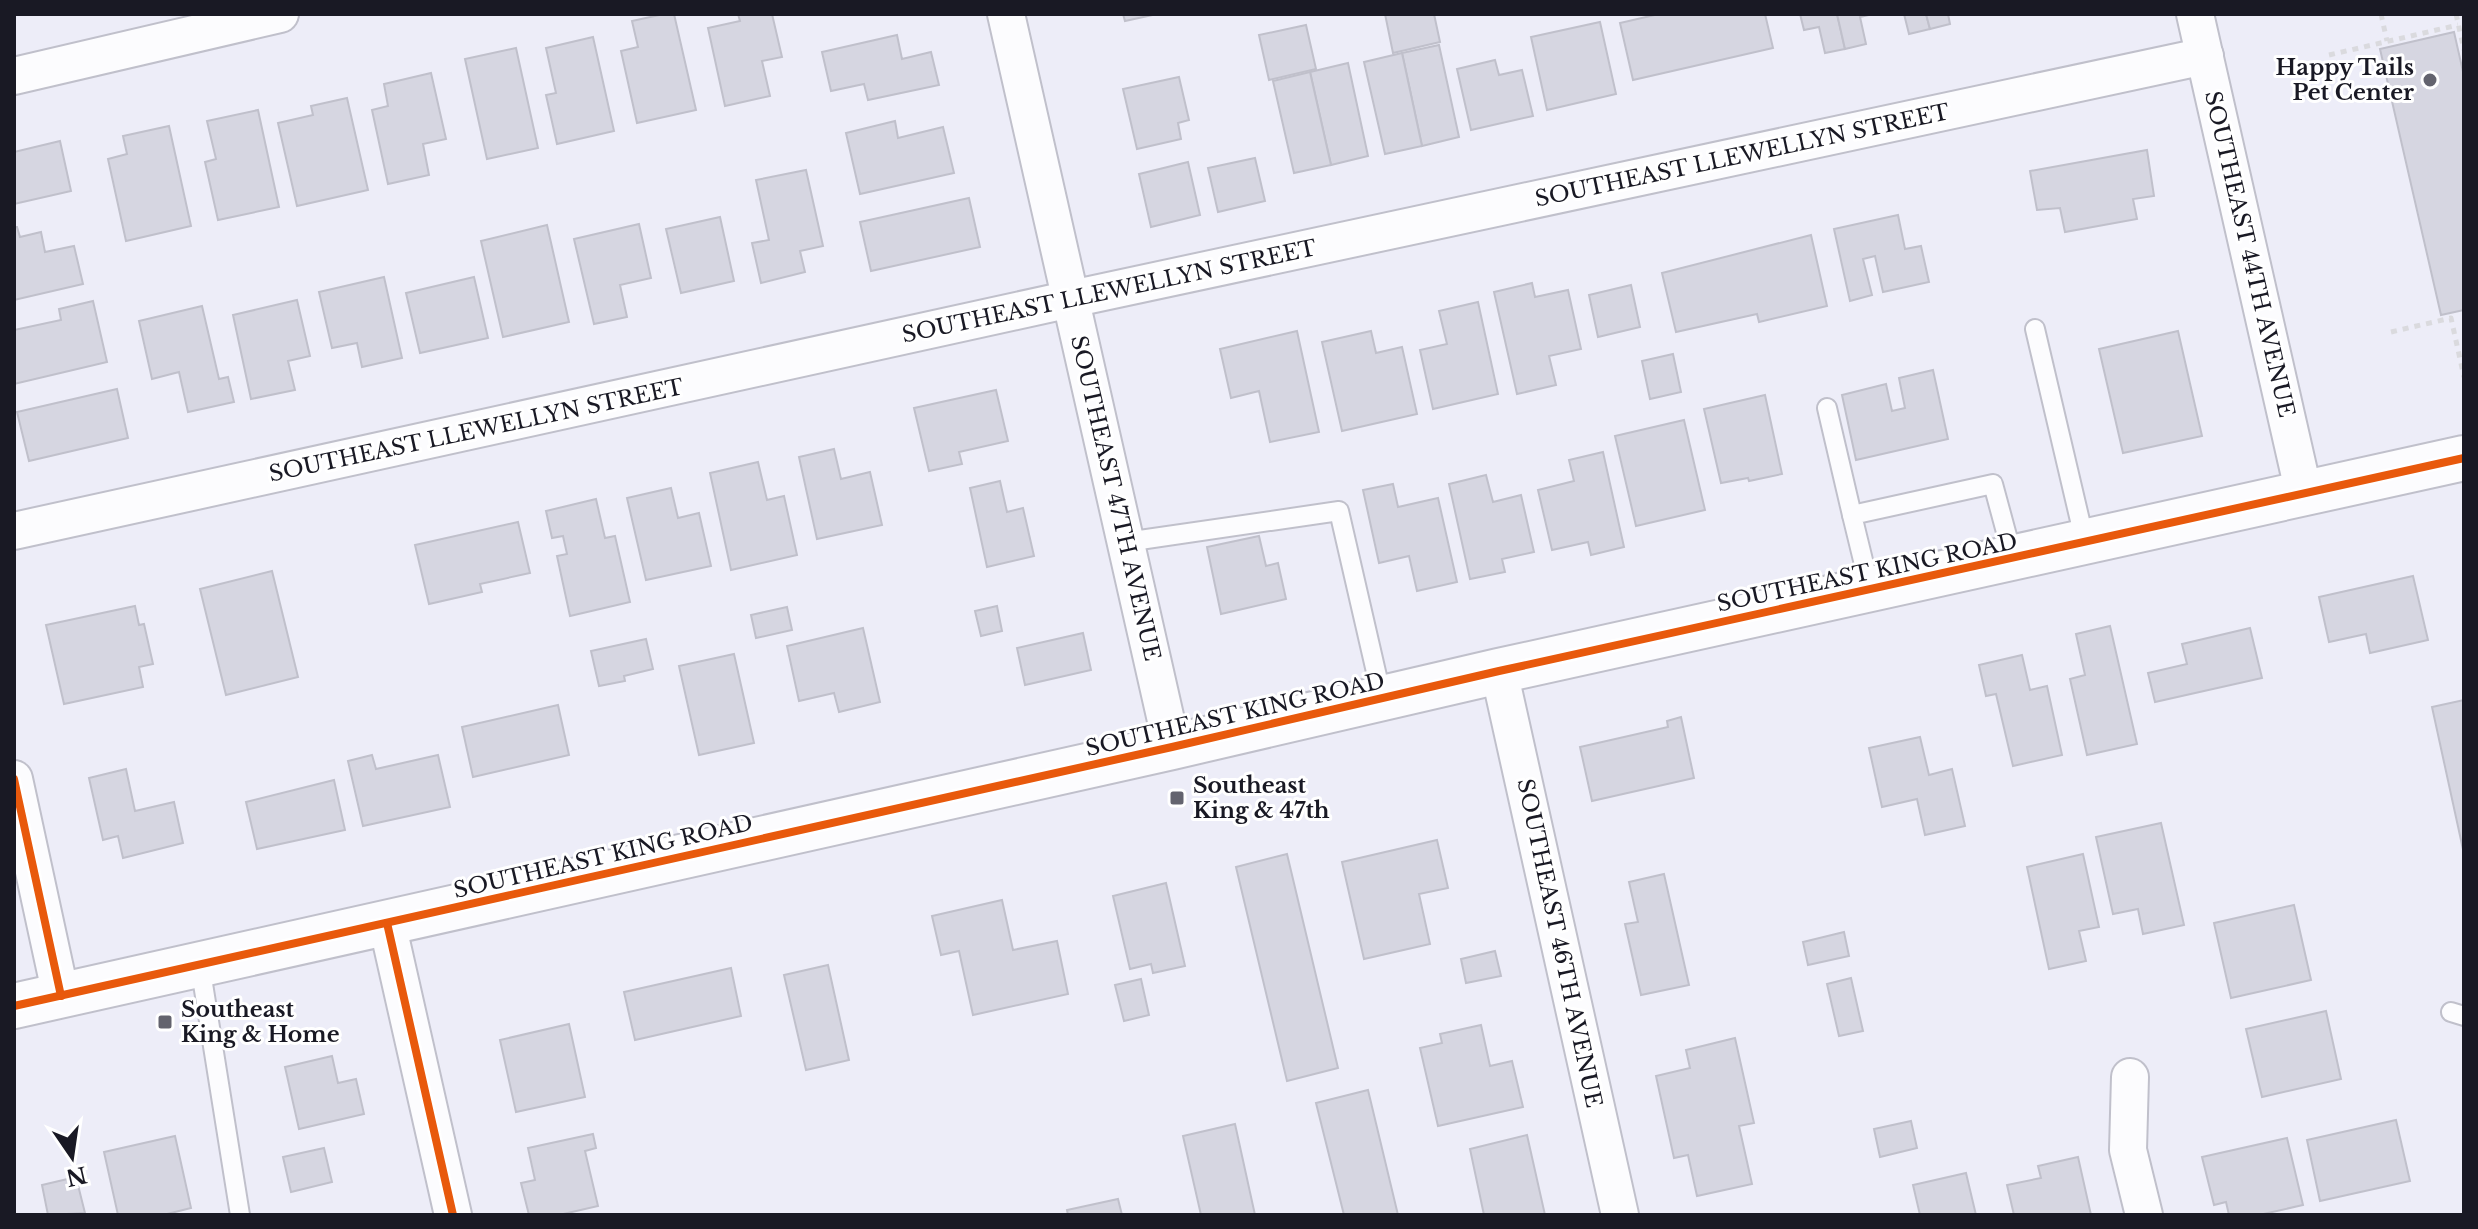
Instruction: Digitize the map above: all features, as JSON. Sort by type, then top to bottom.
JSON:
[{"type":"main road","name":"SOUTHEAST KING ROAD","points":[[14,1006],[1499,671],[2464,458]]},
{"type":"street","points":[[14,76],[280,14]]},
{"type":"street","name":"SOUTHEAST 47TH AVENUE","points":[[1006,14],[1172,747]]},
{"type":"street","name":"SOUTHEAST 44TH AVENUE","points":[[2195,14],[2304,494]]},
{"type":"street","name":"SOUTHEAST LLEWELLYN STREET","points":[[14,531],[1071,299],[2205,56]]},
{"type":"street","name":"SOUTHEAST 46TH AVENUE","points":[[1499,671],[1620,1215]]},
{"type":"street","points":[[14,779],[61,996]]},
{"type":"street","points":[[387,923],[453,1215]]},
{"type":"street","points":[[2130,1077],[2128,1150],[2144,1215]]},
{"type":"lane","points":[[2035,329],[2085,542]]},
{"type":"lane","points":[[1827,408],[1870,589]]},
{"type":"lane","points":[[1852,515],[1993,484],[2013,558]]},
{"type":"lane","points":[[1126,542],[1339,511],[1382,698]]},
{"type":"lane","points":[[200,965],[240,1215]]},
{"type":"path","points":[[2381,14],[2387,41]]},
{"type":"path","points":[[2456,14],[2464,50]]},
{"type":"path","points":[[2329,55],[2458,25]]},
{"type":"path","points":[[2391,332],[2451,318],[2464,377]]},
{"type":"building","points":[[674,14],[696,110],[637,123],[621,51],[638,47],[632,21]]},
{"type":"building","points":[[738,14],[772,14],[782,57],[762,61],[770,96],[725,106],[708,28],[740,21]]},
{"type":"building","points":[[1123,14],[1157,14],[1125,21]]},
{"type":"building","points":[[1385,14],[1434,14],[1440,42],[1393,53]]},
{"type":"building","points":[[1659,14],[1765,14],[1773,48],[1633,80],[1620,23]]},
{"type":"building","points":[[1800,14],[1837,14],[1845,49],[1825,53],[1819,27],[1804,30]]},
{"type":"building","points":[[1837,14],[1873,14],[1860,17],[1866,44],[1845,49]]},
{"type":"building","points":[[1904,14],[1926,14],[1930,29],[1909,34]]},
{"type":"building","points":[[1926,14],[1948,14],[1950,24],[1930,29]]},
{"type":"building","points":[[1600,22],[1616,94],[1547,110],[1531,37]]},
{"type":"building","points":[[1306,25],[1316,69],[1269,80],[1259,35]]},
{"type":"building","points":[[2454,32],[2464,76],[2464,310],[2441,315],[2380,49]]},
{"type":"building","points":[[897,35],[902,59],[931,52],[939,85],[868,100],[864,84],[831,91],[822,52]]},
{"type":"building","points":[[593,37],[614,131],[557,144],[546,95],[556,93],[546,48]]},
{"type":"building","points":[[1439,45],[1459,137],[1422,146],[1402,53]]},
{"type":"building","points":[[516,48],[538,148],[487,159],[465,59]]},
{"type":"building","points":[[1402,53],[1422,146],[1385,154],[1364,62]]},
{"type":"building","points":[[1495,60],[1499,75],[1522,70],[1533,116],[1471,130],[1457,69]]},
{"type":"building","points":[[1348,63],[1368,156],[1331,165],[1310,72]]},
{"type":"building","points":[[1310,72],[1331,165],[1294,173],[1273,81]]},
{"type":"building","points":[[431,73],[446,139],[423,144],[429,175],[388,184],[372,110],[388,106],[384,84]]},
{"type":"building","points":[[1179,77],[1189,120],[1178,123],[1181,139],[1137,149],[1123,89]]},
{"type":"building","points":[[347,98],[368,190],[297,206],[278,123],[313,115],[311,106]]},
{"type":"building","points":[[258,110],[279,207],[218,220],[205,162],[216,159],[207,121]]},
{"type":"building","points":[[895,121],[898,138],[943,127],[954,173],[860,194],[846,133]]},
{"type":"building","points":[[169,126],[191,226],[126,241],[108,159],[127,154],[123,136]]},
{"type":"building","points":[[60,141],[71,191],[14,204],[14,152]]},
{"type":"building","points":[[2147,150],[2154,196],[2133,199],[2137,219],[2065,232],[2060,208],[2037,210],[2030,171]]},
{"type":"building","points":[[1255,158],[1265,201],[1218,212],[1208,168]]},
{"type":"building","points":[[1188,162],[1200,215],[1151,227],[1139,174]]},
{"type":"building","points":[[806,170],[823,246],[800,251],[805,272],[761,283],[752,243],[769,240],[756,180]]},
{"type":"building","points":[[969,198],[980,247],[871,271],[860,222]]},
{"type":"building","points":[[1898,215],[1905,249],[1921,246],[1929,282],[1883,292],[1875,256],[1863,259],[1872,295],[1850,301],[1834,229]]},
{"type":"building","points":[[720,217],[734,281],[681,293],[666,229]]},
{"type":"building","points":[[639,224],[651,278],[620,285],[627,317],[594,324],[574,239]]},
{"type":"building","points":[[547,225],[569,322],[503,337],[481,241]]},
{"type":"building","points":[[14,227],[17,227],[20,237],[41,232],[45,252],[74,246],[83,284],[14,300]]},
{"type":"building","points":[[1811,235],[1827,306],[1759,322],[1757,314],[1676,332],[1662,273]]},
{"type":"building","points":[[384,277],[402,358],[362,367],[357,343],[332,348],[319,292]]},
{"type":"building","points":[[474,277],[488,338],[420,353],[406,293]]},
{"type":"building","points":[[1532,283],[1535,297],[1568,290],[1581,349],[1549,356],[1556,385],[1517,394],[1494,292]]},
{"type":"building","points":[[1631,285],[1640,327],[1598,337],[1589,295]]},
{"type":"building","points":[[297,300],[310,356],[288,361],[295,390],[251,399],[233,315]]},
{"type":"building","points":[[93,301],[107,362],[14,384],[14,330],[61,320],[59,309]]},
{"type":"building","points":[[1478,302],[1498,394],[1433,409],[1420,350],[1447,344],[1439,311]]},
{"type":"building","points":[[202,306],[219,379],[228,377],[234,402],[188,412],[179,372],[152,379],[139,321]]},
{"type":"building","points":[[1297,331],[1319,432],[1270,442],[1259,391],[1231,398],[1220,349]]},
{"type":"building","points":[[1371,331],[1376,353],[1402,347],[1417,414],[1342,431],[1322,342]]},
{"type":"building","points":[[2178,331],[2202,436],[2123,453],[2099,349]]},
{"type":"building","points":[[1673,354],[1681,392],[1650,399],[1642,361]]},
{"type":"building","points":[[1933,370],[1948,439],[1856,460],[1842,395],[1886,384],[1892,411],[1905,408],[1899,378]]},
{"type":"building","points":[[117,389],[128,438],[29,461],[17,412]]},
{"type":"building","points":[[996,390],[1008,441],[959,452],[962,464],[929,471],[914,408]]},
{"type":"building","points":[[1765,395],[1782,474],[1721,483],[1704,409]]},
{"type":"building","points":[[1684,420],[1705,510],[1636,526],[1615,436]]},
{"type":"building","points":[[834,449],[841,479],[870,472],[882,525],[817,539],[799,457]]},
{"type":"building","points":[[1603,452],[1624,547],[1591,555],[1588,542],[1552,550],[1538,490],[1574,481],[1569,460]]},
{"type":"building","points":[[758,462],[767,500],[784,496],[797,555],[731,570],[710,473]]},
{"type":"building","points":[[1486,475],[1493,502],[1521,495],[1534,552],[1502,559],[1505,572],[1470,579],[1449,484]]},
{"type":"building","points":[[1000,481],[1007,512],[1023,508],[1034,556],[987,567],[970,488]]},
{"type":"building","points":[[1393,484],[1398,507],[1438,498],[1457,582],[1417,591],[1409,556],[1379,563],[1363,490]]},
{"type":"building","points":[[671,488],[678,518],[699,513],[711,566],[646,580],[627,498]]},
{"type":"building","points":[[596,499],[605,538],[615,536],[630,602],[570,616],[557,556],[567,554],[563,536],[552,538],[546,511]]},
{"type":"building","points":[[518,522],[530,573],[480,584],[482,592],[429,604],[415,545]]},
{"type":"building","points":[[1259,536],[1266,566],[1278,563],[1286,599],[1221,614],[1207,547]]},
{"type":"building","points":[[272,571],[298,677],[226,695],[200,589]]},
{"type":"building","points":[[2413,576],[2428,640],[2370,653],[2366,634],[2329,642],[2319,597]]},
{"type":"building","points":[[135,606],[139,625],[144,624],[153,664],[139,667],[143,687],[64,704],[46,625]]},
{"type":"building","points":[[997,606],[1002,631],[981,636],[975,611]]},
{"type":"building","points":[[787,607],[792,630],[756,638],[751,615]]},
{"type":"building","points":[[2110,626],[2137,744],[2087,755],[2070,679],[2085,675],[2076,634]]},
{"type":"building","points":[[863,628],[880,702],[839,712],[834,693],[799,701],[787,646]]},
{"type":"building","points":[[2250,628],[2262,678],[2155,702],[2148,673],[2187,664],[2182,644]]},
{"type":"building","points":[[1083,633],[1091,670],[1025,685],[1017,648]]},
{"type":"building","points":[[646,639],[653,669],[624,676],[625,681],[599,686],[591,651]]},
{"type":"building","points":[[734,654],[754,743],[699,755],[679,666]]},
{"type":"building","points":[[2022,655],[2030,690],[2047,686],[2062,755],[2013,766],[1996,694],[1986,696],[1979,665]]},
{"type":"building","points":[[2464,700],[2464,854],[2432,707]]},
{"type":"building","points":[[558,705],[569,755],[473,777],[462,727]]},
{"type":"building","points":[[1681,717],[1694,778],[1592,801],[1580,747],[1668,727],[1667,721]]},
{"type":"building","points":[[1920,737],[1929,775],[1952,769],[1965,826],[1925,835],[1917,799],[1882,807],[1869,748]]},
{"type":"building","points":[[372,755],[376,769],[438,755],[450,807],[363,826],[348,761]]},
{"type":"building","points":[[126,769],[135,811],[174,802],[183,843],[123,858],[118,836],[103,840],[89,778]]},
{"type":"building","points":[[334,780],[345,830],[257,849],[246,802]]},
{"type":"building","points":[[2161,823],[2184,925],[2143,934],[2138,909],[2113,914],[2096,837]]},
{"type":"building","points":[[1437,840],[1448,888],[1419,894],[1430,944],[1364,959],[1342,862]]},
{"type":"building","points":[[1287,854],[1338,1068],[1287,1081],[1236,867]]},
{"type":"building","points":[[2083,854],[2099,927],[2079,931],[2086,961],[2049,969],[2027,867]]},
{"type":"building","points":[[1664,874],[1689,985],[1641,995],[1625,924],[1638,922],[1629,882]]},
{"type":"building","points":[[1166,883],[1185,966],[1153,973],[1151,964],[1130,969],[1113,896]]},
{"type":"building","points":[[1002,900],[1013,950],[1057,941],[1068,994],[973,1015],[959,951],[941,955],[932,916]]},
{"type":"building","points":[[2294,905],[2311,980],[2231,998],[2214,923]]},
{"type":"building","points":[[1844,932],[1849,956],[1808,965],[1803,942]]},
{"type":"building","points":[[1495,951],[1501,976],[1466,983],[1461,959]]},
{"type":"building","points":[[828,965],[849,1060],[806,1070],[784,975]]},
{"type":"building","points":[[731,968],[741,1016],[635,1040],[624,992]]},
{"type":"building","points":[[1851,978],[1863,1031],[1839,1036],[1827,984]]},
{"type":"building","points":[[1141,979],[1149,1015],[1124,1021],[1115,985]]},
{"type":"building","points":[[2326,1011],[2341,1079],[2262,1097],[2246,1029]]},
{"type":"building","points":[[569,1024],[585,1097],[516,1112],[500,1040]]},
{"type":"building","points":[[1481,1025],[1490,1066],[1512,1061],[1523,1107],[1438,1126],[1420,1048],[1442,1043],[1440,1034]]},
{"type":"building","points":[[1735,1038],[1754,1123],[1739,1126],[1752,1184],[1697,1196],[1688,1155],[1674,1158],[1656,1076],[1690,1068],[1686,1050]]},
{"type":"building","points":[[332,1056],[338,1083],[356,1079],[364,1114],[299,1129],[285,1067]]},
{"type":"building","points":[[1368,1090],[1398,1215],[1344,1215],[1316,1103]]},
{"type":"building","points":[[2396,1120],[2410,1181],[2320,1201],[2307,1140]]},
{"type":"building","points":[[1911,1121],[1917,1148],[1880,1157],[1874,1129]]},
{"type":"building","points":[[1235,1124],[1255,1215],[1201,1215],[1183,1136]]},
{"type":"building","points":[[593,1134],[596,1148],[585,1151],[598,1206],[559,1215],[529,1215],[521,1183],[535,1180],[528,1148]]},
{"type":"building","points":[[1527,1135],[1545,1215],[1484,1215],[1470,1149]]},
{"type":"building","points":[[175,1136],[191,1208],[163,1215],[118,1215],[104,1152]]},
{"type":"building","points":[[2287,1138],[2303,1205],[2259,1215],[2229,1215],[2226,1202],[2214,1205],[2202,1157]]},
{"type":"building","points":[[324,1148],[332,1182],[291,1192],[283,1157]]},
{"type":"building","points":[[2078,1157],[2091,1215],[2014,1215],[2007,1185],[2041,1178],[2038,1166]]},
{"type":"building","points":[[1966,1173],[1976,1215],[1920,1215],[1913,1185]]},
{"type":"building","points":[[76,1177],[85,1213],[48,1215],[42,1185]]},
{"type":"building","points":[[1118,1199],[1122,1215],[1068,1215],[1067,1210]]},
{"type":"cycle path","points":[[14,1006],[1499,671],[2464,458]]},
{"type":"cycle path","points":[[14,779],[61,996]]},
{"type":"cycle path","points":[[387,923],[453,1215]]},
{"type":"place","name":"Happy Tails Pet Center","points":[[2430,80]]},
{"type":"place","name":"Southeast King & 47th","points":[[1177,798]]},
{"type":"place","name":"Southeast King & Home","points":[[165,1022]]}]
